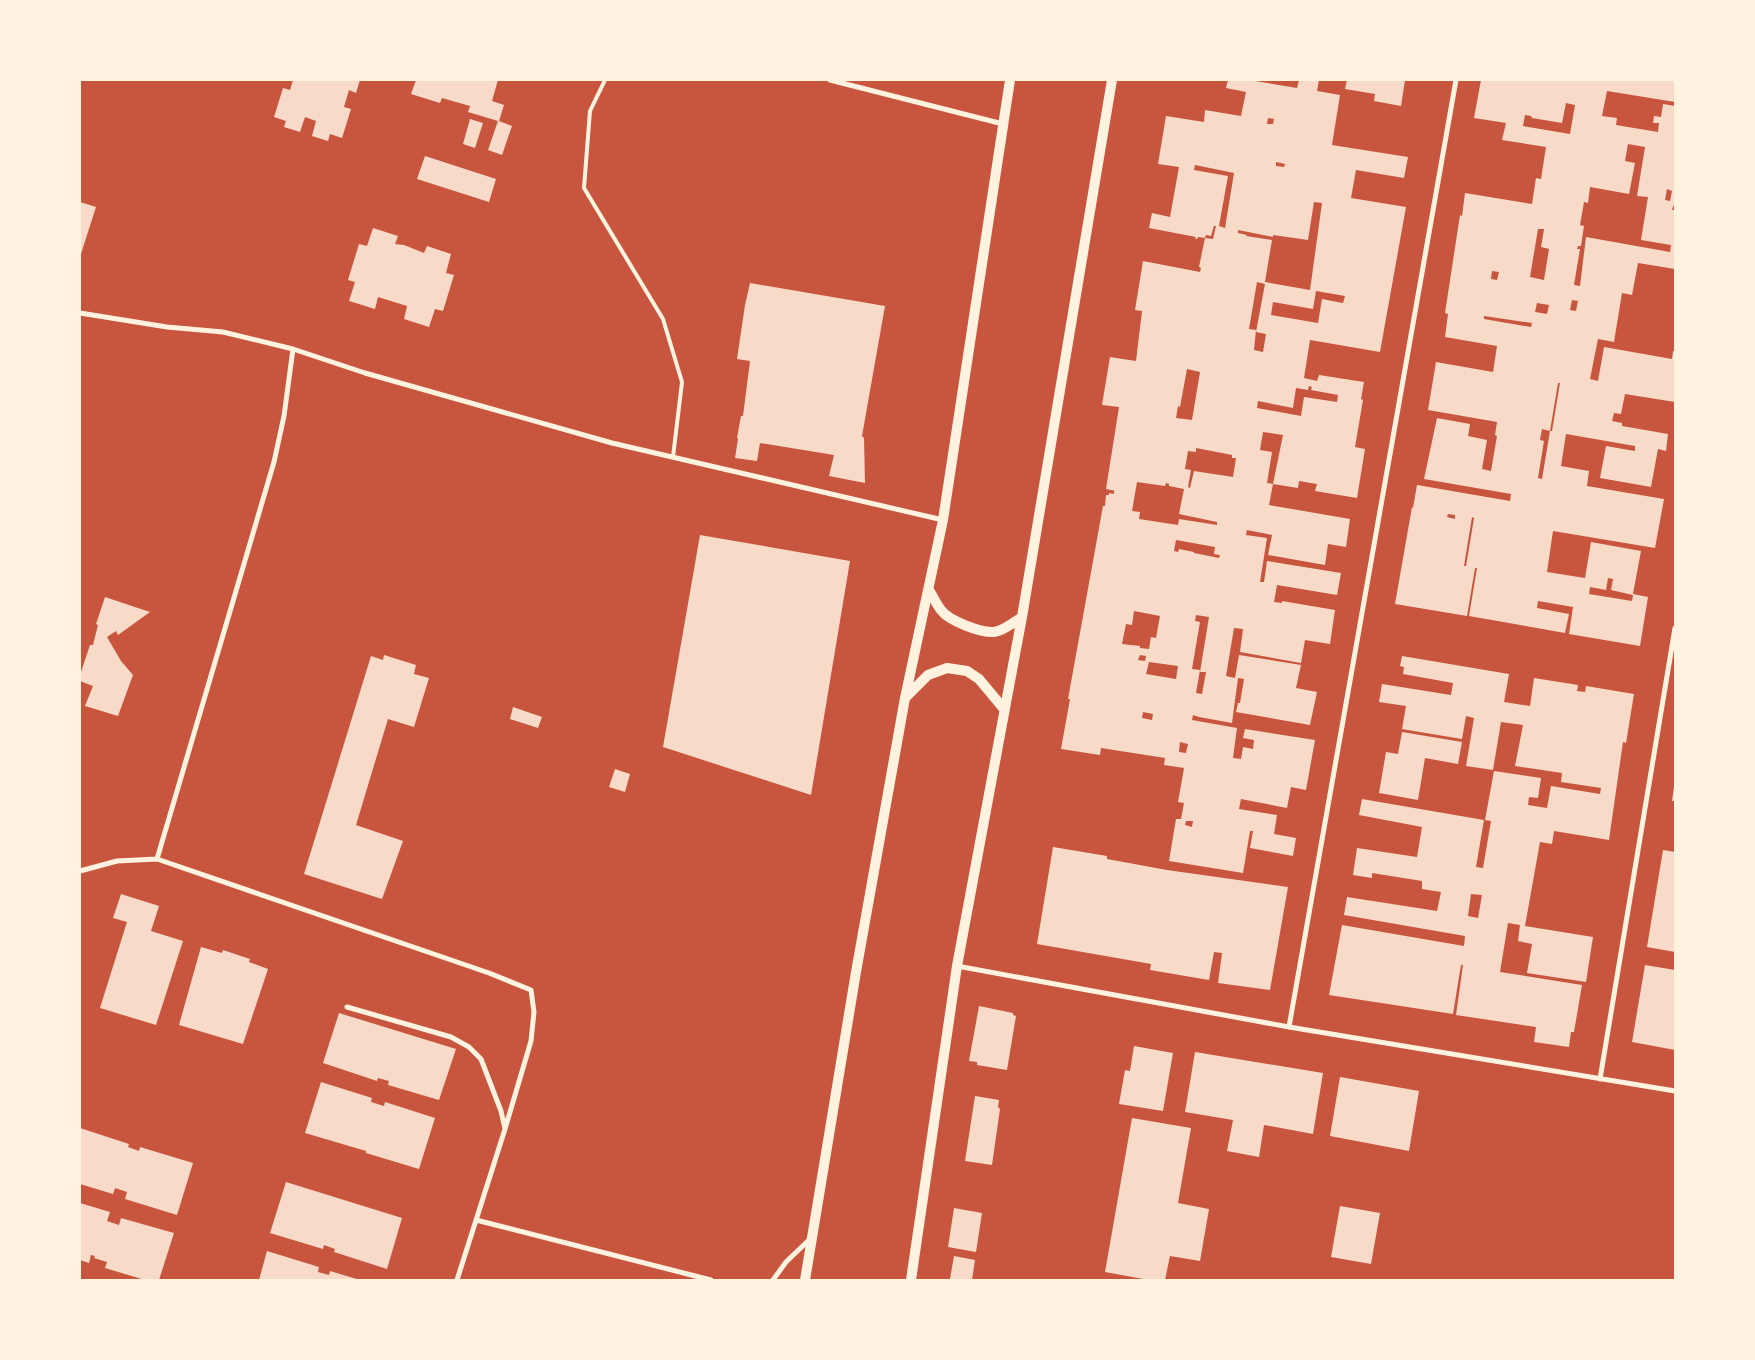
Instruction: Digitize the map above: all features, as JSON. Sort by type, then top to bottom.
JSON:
[{"type":"main road","points":[[805,1280],[856,972],[905,698],[943,520],[1010,80]]},
{"type":"main road","points":[[911,1280],[957,966],[1022,617],[1112,80]]},
{"type":"main road","points":[[929,590],[942,612],[957,622],[977,629],[994,632],[1003,629],[1022,617]]},
{"type":"main road","points":[[905,698],[928,675],[947,668],[967,671],[979,679],[1004,709]]},
{"type":"street","points":[[830,80],[1003,124]]},
{"type":"street","points":[[1289,1027],[1456,80]]},
{"type":"street","points":[[80,313],[167,327],[223,332],[293,349],[403,384],[612,443],[943,520]]},
{"type":"street","points":[[157,859],[274,462],[284,416],[293,349]]},
{"type":"street","points":[[1600,1079],[1675,628]]},
{"type":"street","points":[[80,871],[117,861],[157,859],[480,970],[530,990],[534,1012],[531,1040],[458,1280]]},
{"type":"street","points":[[957,966],[1289,1027],[1675,1091]]},
{"type":"street","points":[[347,1007],[452,1037],[469,1047],[481,1059],[501,1112],[505,1129]]},
{"type":"street","points":[[476,1220],[711,1280]]},
{"type":"street","points":[[773,1280],[786,1262],[812,1236]]},
{"type":"lane","points":[[605,80],[590,112],[584,188],[663,320],[682,382],[673,457]]},
{"type":"building","points":[[293,80],[360,80],[356,93],[349,90],[344,107],[351,109],[342,138],[330,134],[328,141],[312,136],[316,121],[305,117],[300,132],[284,127],[286,121],[274,117],[283,88],[290,90]]},
{"type":"building","points":[[416,80],[498,80],[492,101],[504,105],[499,121],[512,126],[502,155],[488,150],[498,121],[468,112],[470,106],[442,98],[440,103],[411,94]]},
{"type":"building","points":[[1228,80],[1249,80],[1297,88],[1299,80],[1319,80],[1317,91],[1340,95],[1332,145],[1408,157],[1404,178],[1356,170],[1351,198],[1406,207],[1380,352],[1310,340],[1304,378],[1317,381],[1319,375],[1364,382],[1355,447],[1365,449],[1357,498],[1315,491],[1317,484],[1299,481],[1298,488],[1273,484],[1269,505],[1350,519],[1346,547],[1328,544],[1325,565],[1268,555],[1272,535],[1247,530],[1246,535],[1267,538],[1260,582],[1264,582],[1267,561],[1341,573],[1337,595],[1277,585],[1274,602],[1282,603],[1282,601],[1335,610],[1330,644],[1305,640],[1301,663],[1240,652],[1243,629],[1234,628],[1226,676],[1235,678],[1239,655],[1301,665],[1296,688],[1317,692],[1310,725],[1236,712],[1238,703],[1240,703],[1244,679],[1238,678],[1232,723],[1193,715],[1192,720],[1237,728],[1233,758],[1241,759],[1243,747],[1253,749],[1254,740],[1243,738],[1245,729],[1315,740],[1306,790],[1291,787],[1287,808],[1241,799],[1239,809],[1277,815],[1274,834],[1296,838],[1293,856],[1250,848],[1253,831],[1250,831],[1243,873],[1169,861],[1176,819],[1181,819],[1184,803],[1178,802],[1184,768],[1164,765],[1165,758],[1101,748],[1100,755],[1061,749],[1070,699],[1068,699],[1103,506],[1105,506],[1106,495],[1109,495],[1109,493],[1114,494],[1114,491],[1116,491],[1106,489],[1119,407],[1102,405],[1110,357],[1136,361],[1142,311],[1135,310],[1143,261],[1200,272],[1201,268],[1199,267],[1205,238],[1198,237],[1195,239],[1196,237],[1149,228],[1152,213],[1170,217],[1179,167],[1158,164],[1166,116],[1204,122],[1205,110],[1241,116],[1246,92],[1226,88]],"holes":[[[1268,118],[1274,119],[1273,124],[1267,124]],[[1276,162],[1285,164],[1284,167],[1276,166]],[[1195,165],[1234,173],[1225,228],[1219,226],[1228,176],[1194,170]],[[1314,202],[1322,203],[1310,290],[1265,282],[1272,240],[1246,236],[1238,233],[1238,230],[1273,237],[1273,235],[1308,240]],[[1214,226],[1216,226],[1213,239],[1205,238],[1206,235],[1211,236]],[[1257,282],[1265,284],[1256,332],[1266,334],[1263,352],[1254,350],[1256,330],[1249,329]],[[1316,291],[1345,296],[1343,303],[1322,299],[1318,323],[1271,315],[1273,302],[1313,309]],[[1187,369],[1200,372],[1192,420],[1176,418]],[[1309,386],[1312,387],[1311,390],[1338,395],[1337,402],[1304,397],[1301,416],[1257,408],[1258,401],[1293,408],[1296,388],[1308,390]],[[1263,432],[1283,435],[1273,484],[1267,483],[1272,452],[1260,450]],[[1196,448],[1232,455],[1232,458],[1236,458],[1233,477],[1194,471],[1190,488],[1188,487],[1191,470],[1185,469],[1188,451],[1196,452]],[[1137,482],[1165,486],[1166,483],[1169,486],[1184,489],[1179,514],[1217,522],[1217,525],[1179,519],[1178,525],[1139,519],[1140,512],[1132,511]],[[1176,540],[1215,547],[1214,554],[1220,555],[1219,558],[1179,549],[1178,552],[1174,551]],[[1134,611],[1160,616],[1156,638],[1151,637],[1149,649],[1122,644],[1126,624],[1132,625]],[[1196,615],[1209,617],[1200,672],[1206,672],[1202,694],[1196,693],[1200,670],[1192,669],[1200,622],[1195,621]],[[1140,655],[1146,656],[1145,661],[1138,660]],[[1149,662],[1178,666],[1176,679],[1146,674]],[[1143,712],[1153,714],[1152,720],[1142,718]],[[1180,742],[1188,744],[1186,753],[1179,752]],[[1186,821],[1193,821],[1192,827],[1185,825]]]},
{"type":"building","points":[[1347,80],[1405,80],[1401,106],[1374,101],[1375,94],[1345,89]]},
{"type":"building","points":[[1481,80],[1675,80],[1675,102],[1607,91],[1602,116],[1617,118],[1616,125],[1658,132],[1659,123],[1653,123],[1654,116],[1661,117],[1663,104],[1675,106],[1675,202],[1672,210],[1675,210],[1675,269],[1638,263],[1632,295],[1622,293],[1614,342],[1598,339],[1590,379],[1598,381],[1604,347],[1672,359],[1673,351],[1675,352],[1675,402],[1625,394],[1621,414],[1614,413],[1612,421],[1622,423],[1622,426],[1668,434],[1666,451],[1658,449],[1651,487],[1600,478],[1606,446],[1635,451],[1635,446],[1566,434],[1561,466],[1589,471],[1587,486],[1664,499],[1655,548],[1553,531],[1547,572],[1585,578],[1591,542],[1641,551],[1633,594],[1648,597],[1640,646],[1569,634],[1573,607],[1538,601],[1537,608],[1569,614],[1565,633],[1469,616],[1477,568],[1475,568],[1467,616],[1395,604],[1417,485],[1510,501],[1511,494],[1424,479],[1437,418],[1470,424],[1468,436],[1487,440],[1482,469],[1491,471],[1497,436],[1495,435],[1497,422],[1428,410],[1436,362],[1493,372],[1497,346],[1445,337],[1448,314],[1445,313],[1465,193],[1532,204],[1536,178],[1541,179],[1546,147],[1502,140],[1506,123],[1474,118]],"holes":[[[1566,103],[1575,105],[1570,134],[1523,126],[1525,115],[1532,118],[1562,123]],[[1628,144],[1645,147],[1637,196],[1648,197],[1641,240],[1671,245],[1670,252],[1586,237],[1580,286],[1574,285],[1580,249],[1577,249],[1578,246],[1581,246],[1584,226],[1580,225],[1584,202],[1588,203],[1590,187],[1629,194],[1635,163],[1625,161]],[[1667,189],[1672,191],[1670,201],[1665,200]],[[1538,229],[1544,229],[1541,247],[1549,249],[1544,280],[1530,277]],[[1492,271],[1499,272],[1497,280],[1491,279]],[[1572,300],[1578,301],[1576,311],[1570,310]],[[1537,303],[1549,305],[1547,314],[1535,312]],[[1484,316],[1532,323],[1531,327],[1484,319]],[[1558,383],[1560,383],[1552,431],[1550,431]],[[1542,429],[1550,431],[1542,479],[1538,478],[1544,441],[1540,440]],[[1448,514],[1455,515],[1455,519],[1447,517]],[[1472,517],[1474,518],[1466,566],[1464,566]],[[1608,578],[1613,579],[1611,590],[1633,595],[1632,601],[1589,594],[1590,587],[1606,590]]]},
{"type":"building","points":[[470,119],[483,123],[475,148],[463,144]]},
{"type":"building","points":[[425,156],[496,179],[489,202],[417,179]]},
{"type":"building","points":[[80,202],[96,207],[80,257]]},
{"type":"building","points":[[373,228],[398,236],[395,244],[404,245],[424,253],[427,246],[451,254],[446,273],[454,275],[443,311],[435,309],[429,327],[404,319],[407,306],[378,297],[375,309],[349,301],[355,282],[348,280],[359,244],[367,246]]},
{"type":"building","points":[[750,283],[885,306],[862,436],[864,438],[865,483],[829,476],[834,455],[760,443],[757,461],[735,458],[750,361],[737,359]]},
{"type":"building","points":[[700,535],[850,561],[811,795],[663,747]]},
{"type":"building","points":[[105,597],[150,612],[118,635],[116,631],[107,637],[121,661],[133,675],[118,716],[85,706],[93,686],[80,681],[80,675],[90,645],[93,645],[98,625],[96,624]]},
{"type":"building","points":[[384,655],[416,665],[414,674],[429,678],[414,727],[388,719],[356,825],[403,841],[382,899],[304,874],[371,656],[383,660]]},
{"type":"building","points":[[1402,656],[1509,674],[1504,702],[1530,706],[1534,678],[1578,685],[1577,691],[1585,692],[1586,686],[1634,694],[1626,743],[1623,742],[1609,840],[1554,831],[1552,844],[1540,842],[1525,926],[1593,937],[1586,982],[1527,973],[1532,944],[1518,941],[1520,925],[1508,923],[1500,972],[1582,985],[1574,1032],[1571,1032],[1569,1047],[1534,1042],[1536,1027],[1456,1015],[1463,965],[1461,965],[1453,1014],[1329,995],[1342,925],[1464,946],[1465,936],[1344,915],[1347,897],[1437,911],[1441,892],[1422,889],[1422,881],[1372,873],[1372,878],[1353,875],[1357,848],[1417,857],[1422,827],[1359,815],[1362,799],[1484,820],[1476,867],[1483,868],[1491,821],[1485,820],[1494,771],[1541,778],[1538,798],[1529,797],[1528,805],[1547,808],[1551,786],[1600,794],[1601,788],[1561,782],[1562,773],[1515,766],[1523,725],[1501,722],[1493,770],[1466,766],[1474,718],[1466,716],[1462,739],[1402,729],[1406,706],[1379,702],[1382,684],[1451,695],[1453,683],[1403,674],[1404,667],[1400,666]],"holes":[[[1471,894],[1482,895],[1478,918],[1468,916]]]},
{"type":"building","points":[[513,707],[542,717],[538,728],[510,719]]},
{"type":"building","points":[[1402,732],[1462,742],[1458,764],[1425,758],[1418,800],[1379,793],[1386,752],[1398,754]]},
{"type":"building","points":[[615,769],[630,774],[625,792],[609,787]]},
{"type":"building","points":[[1674,787],[1675,801],[1672,801]]},
{"type":"building","points":[[1053,847],[1107,856],[1107,859],[1167,870],[1288,887],[1270,990],[1218,983],[1222,953],[1214,952],[1209,980],[1150,970],[1151,964],[1037,944]]},
{"type":"building","points":[[1663,850],[1675,852],[1675,952],[1647,947]]},
{"type":"building","points":[[121,894],[159,906],[151,931],[183,941],[156,1025],[100,1008],[127,922],[113,918]]},
{"type":"building","points":[[201,947],[222,953],[223,950],[250,959],[249,962],[268,969],[243,1044],[179,1025]]},
{"type":"building","points":[[1645,965],[1675,970],[1675,1050],[1632,1042]]},
{"type":"building","points":[[979,1006],[1013,1013],[1016,1016],[1007,1070],[977,1065],[977,1062],[969,1061]]},
{"type":"building","points":[[339,1013],[456,1049],[439,1100],[388,1085],[389,1081],[378,1078],[377,1081],[323,1063]]},
{"type":"building","points":[[1134,1046],[1173,1053],[1163,1111],[1119,1104],[1125,1070],[1130,1071]]},
{"type":"building","points":[[1195,1052],[1323,1073],[1313,1134],[1264,1125],[1259,1157],[1227,1151],[1233,1120],[1185,1112]]},
{"type":"building","points":[[1340,1077],[1419,1091],[1409,1151],[1330,1136]]},
{"type":"building","points":[[321,1082],[372,1098],[371,1102],[384,1106],[385,1102],[435,1118],[419,1169],[305,1133]]},
{"type":"building","points":[[975,1096],[999,1100],[998,1107],[1000,1109],[992,1165],[965,1161]]},
{"type":"building","points":[[1132,1118],[1191,1128],[1178,1203],[1209,1209],[1200,1261],[1170,1256],[1165,1280],[1149,1280],[1105,1272]]},
{"type":"building","points":[[80,1128],[129,1144],[128,1147],[139,1151],[140,1147],[193,1163],[177,1215],[125,1199],[127,1192],[115,1188],[113,1194],[80,1184]]},
{"type":"building","points":[[286,1182],[402,1218],[387,1269],[334,1252],[335,1249],[324,1245],[323,1249],[270,1233]]},
{"type":"building","points":[[80,1203],[110,1212],[107,1221],[119,1225],[121,1218],[174,1233],[159,1280],[145,1280],[105,1268],[107,1262],[94,1258],[95,1256],[91,1255],[89,1263],[80,1260]]},
{"type":"building","points":[[1340,1206],[1380,1213],[1371,1264],[1331,1257]]},
{"type":"building","points":[[954,1208],[982,1213],[976,1252],[948,1247]]},
{"type":"building","points":[[267,1251],[319,1267],[318,1272],[329,1275],[330,1271],[360,1280],[259,1280]]},
{"type":"building","points":[[954,1256],[975,1260],[972,1280],[950,1279]]}]
